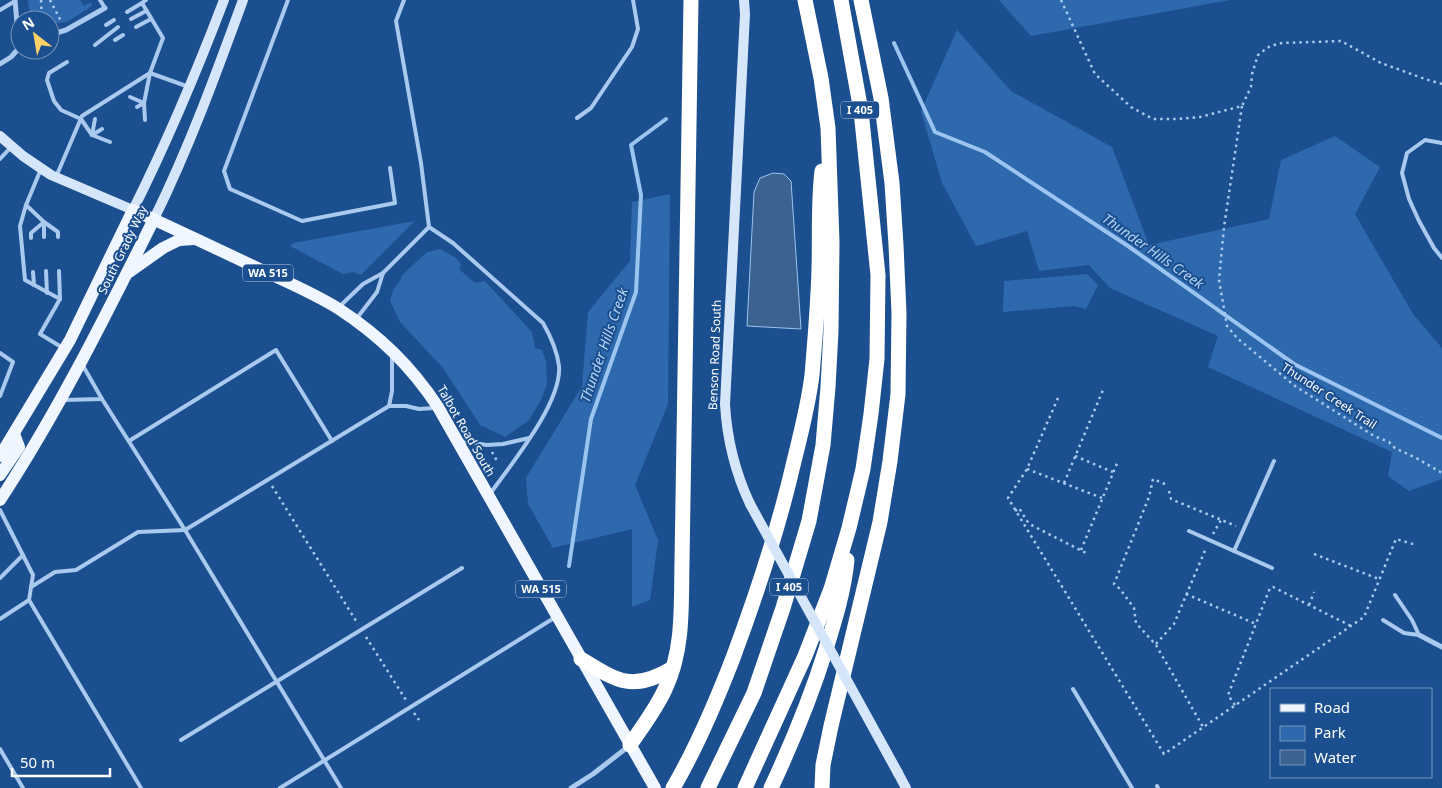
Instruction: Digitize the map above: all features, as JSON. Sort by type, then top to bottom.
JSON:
[{"type":"highway","points":[[630,746],[662,695],[673,668],[679,644],[691,0]]},
{"type":"highway","name":"I 405","points":[[710,782],[754,693],[783,608],[809,521],[823,445],[828,378],[832,242],[828,128],[821,78],[805,0]]},
{"type":"highway","name":"I 405","points":[[745,788],[806,656],[831,589],[849,528],[862,469],[871,414],[877,359],[878,274],[862,120],[841,0]]},
{"type":"highway","points":[[822,788],[823,766],[831,726],[880,522],[898,394],[899,314],[892,183],[881,98],[861,0]]},
{"type":"highway","points":[[673,788],[690,758],[716,702],[760,582],[782,511],[802,426],[811,377],[816,328],[819,268],[819,196],[828,128]]},
{"type":"highway","points":[[771,788],[803,715],[833,626],[845,582],[849,528]]},
{"type":"highway","points":[[581,659],[607,675],[631,683],[654,679],[673,668]]},
{"type":"main road","name":"Talbot Road South","points":[[133,210],[338,308],[392,349],[412,371],[438,407],[655,788]]},
{"type":"main road","name":"South Grady Way","points":[[0,456],[84,314],[133,210]]},
{"type":"main road","name":"South Grady Way","points":[[0,500],[30,454],[80,367],[154,219]]},
{"type":"main road","points":[[127,274],[163,248],[179,240],[197,239]]},
{"type":"main road","points":[[65,349],[80,367]]},
{"type":"main road","points":[[0,475],[19,447],[14,434]]},
{"type":"street","name":"South Grady Way","points":[[133,210],[189,87],[224,0]]},
{"type":"street","name":"South Grady Way","points":[[154,219],[176,174],[203,109],[243,0]]},
{"type":"street","name":"Benson Road South","points":[[744,0],[745,14],[725,404],[726,425],[732,457],[750,504],[906,788]]},
{"type":"street","points":[[60,32],[105,8]]},
{"type":"street","points":[[0,136],[23,156],[56,177],[133,210]]},
{"type":"street","points":[[1419,635],[1442,647]]},
{"type":"street","points":[[570,788],[593,774],[630,746]]},
{"type":"lane","points":[[100,0],[105,8]]},
{"type":"lane","points":[[127,12],[146,0]]},
{"type":"lane","points":[[288,0],[224,171],[230,189],[302,221],[395,203],[390,168]]},
{"type":"lane","points":[[404,0],[396,21],[421,163],[429,227],[453,243],[543,323],[553,340],[559,368],[556,389],[545,415],[488,496]]},
{"type":"lane","points":[[577,118],[591,108],[632,47],[638,28],[633,0]]},
{"type":"lane","points":[[0,10],[15,1]]},
{"type":"lane","points":[[142,3],[163,38],[150,72],[144,102],[145,120]]},
{"type":"lane","points":[[131,19],[146,11]]},
{"type":"lane","points":[[136,27],[151,18]]},
{"type":"lane","points":[[106,25],[114,20]]},
{"type":"lane","points":[[95,45],[118,27]]},
{"type":"lane","points":[[115,40],[123,35]]},
{"type":"lane","points":[[67,62],[49,73],[47,80],[54,101],[61,110],[81,120],[92,135],[110,142]]},
{"type":"lane","points":[[150,72],[189,87]]},
{"type":"lane","points":[[56,177],[82,116],[150,72]]},
{"type":"lane","points":[[130,97],[144,102]]},
{"type":"lane","points":[[137,107],[144,102]]},
{"type":"lane","points":[[92,135],[95,119]]},
{"type":"lane","points":[[92,135],[102,129]]},
{"type":"lane","points":[[1442,142],[1425,140],[1407,153],[1402,173],[1409,199],[1419,222],[1442,258]]},
{"type":"lane","points":[[0,159],[12,146]]},
{"type":"lane","points":[[42,168],[26,205],[20,226],[25,280],[60,299]]},
{"type":"lane","points":[[26,205],[58,232],[58,237]]},
{"type":"lane","points":[[44,222],[44,237]]},
{"type":"lane","points":[[31,238],[31,233],[44,222]]},
{"type":"lane","points":[[338,308],[362,284],[383,273],[429,227]]},
{"type":"lane","points":[[46,271],[47,293]]},
{"type":"lane","points":[[59,271],[60,299],[40,334],[65,349]]},
{"type":"lane","points":[[33,272],[34,285]]},
{"type":"lane","points":[[355,320],[377,292],[383,273]]},
{"type":"lane","points":[[389,406],[392,390],[392,349]]},
{"type":"lane","points":[[129,441],[276,350],[332,441]]},
{"type":"lane","points":[[0,353],[13,362],[0,396]]},
{"type":"lane","points":[[80,367],[185,530],[341,788]]},
{"type":"lane","points":[[60,400],[102,399]]},
{"type":"lane","points":[[32,587],[55,572],[76,570],[138,532],[185,530],[389,406],[406,406],[419,410],[438,407]]},
{"type":"lane","points":[[457,441],[488,445],[529,438]]},
{"type":"lane","points":[[1234,551],[1274,461]]},
{"type":"lane","points":[[0,510],[33,575],[29,600],[0,619]]},
{"type":"lane","points":[[1189,530],[1272,568]]},
{"type":"lane","points":[[0,578],[23,555]]},
{"type":"lane","points":[[181,740],[462,568]]},
{"type":"lane","points":[[1395,595],[1412,620],[1419,635]]},
{"type":"lane","points":[[29,600],[141,788]]},
{"type":"lane","points":[[280,788],[557,616]]},
{"type":"lane","points":[[1384,620],[1404,632],[1419,635]]},
{"type":"lane","points":[[1073,690],[1132,788]]},
{"type":"lane","points":[[0,749],[23,788]]},
{"type":"path","points":[[50,0],[66,30]]},
{"type":"path","points":[[1061,0],[1095,74],[1131,107],[1152,119],[1177,119],[1200,117],[1242,106]]},
{"type":"path","name":"Thunder Creek Trail","points":[[1442,84],[1381,63],[1340,41],[1270,46],[1258,55],[1252,74],[1251,87],[1242,106],[1224,227],[1219,280],[1227,326],[1237,338],[1295,386],[1374,436],[1389,442],[1395,448],[1442,473]]},
{"type":"path","points":[[1064,483],[1103,390]]},
{"type":"path","points":[[1058,398],[1027,469],[1008,498],[1164,754],[1364,617],[1396,539],[1416,545]]},
{"type":"path","points":[[491,451],[497,462]]},
{"type":"path","points":[[1075,456],[1113,472]]},
{"type":"path","points":[[1081,550],[1118,461]]},
{"type":"path","points":[[1027,469],[1102,499]]},
{"type":"path","points":[[268,479],[418,720]]},
{"type":"path","points":[[1164,484],[1153,479],[1149,497],[1114,584],[1134,608],[1136,622],[1156,645],[1203,727]]},
{"type":"path","points":[[1169,491],[1171,499],[1243,530]]},
{"type":"path","points":[[1015,511],[1019,508],[1026,521],[1033,526],[1086,553]]},
{"type":"path","points":[[1156,645],[1174,624],[1210,540],[1221,520]]},
{"type":"path","points":[[1314,554],[1379,579]]},
{"type":"path","points":[[1235,706],[1228,696],[1270,588],[1273,587],[1351,626]]},
{"type":"path","points":[[1309,606],[1314,592]]},
{"type":"path","points":[[1186,594],[1256,624]]},
{"type":"green space","points":[[28,0],[80,0],[84,6],[91,2],[92,6],[67,22],[60,23],[60,10],[29,10]]},
{"type":"green space","points":[[999,0],[1230,0],[1031,36]]},
{"type":"green space","points":[[957,30],[1011,91],[1112,147],[1149,245],[1269,219],[1281,160],[1335,136],[1380,167],[1355,214],[1413,314],[1442,348],[1442,479],[1409,491],[1388,476],[1392,452],[1208,367],[1218,336],[1110,288],[1089,265],[1039,271],[1027,231],[976,246],[942,183],[921,111]]},
{"type":"green space","points":[[670,194],[668,404],[635,485],[658,540],[650,600],[632,607],[632,529],[553,548],[528,504],[526,478],[582,386],[588,312],[630,261],[632,202]]},
{"type":"green space","points":[[415,221],[361,275],[353,272],[343,274],[290,246],[293,243]]},
{"type":"green space","points":[[440,249],[456,258],[461,264],[459,269],[475,283],[485,281],[532,332],[535,348],[542,350],[546,361],[547,384],[541,400],[529,420],[505,437],[480,425],[443,368],[400,322],[390,301],[393,290],[401,276],[427,252]]},
{"type":"green space","points":[[1087,274],[1098,285],[1086,309],[1074,306],[1003,312],[1004,281]]},
{"type":"water","points":[[773,173],[784,174],[791,181],[801,329],[747,326],[754,192],[760,178]]},
{"type":"waterway","name":"Thunder Hills Creek","points":[[894,43],[935,132],[985,152],[1128,246],[1294,364],[1442,438]]},
{"type":"waterway","name":"Thunder Hills Creek","points":[[569,566],[591,419],[636,292],[641,195],[631,145],[666,119]]}]
